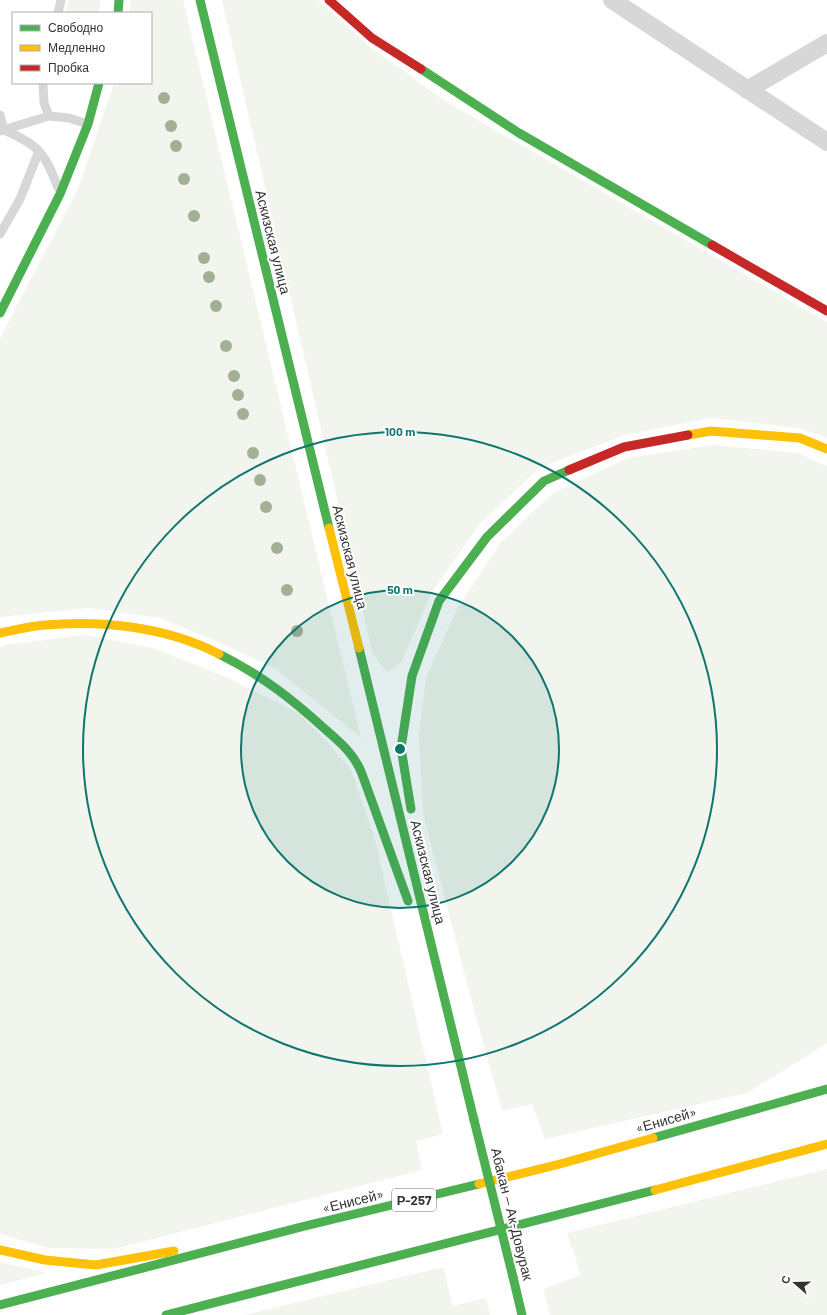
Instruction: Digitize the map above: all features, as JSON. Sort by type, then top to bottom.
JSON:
[{"type":"main road","points":[[118,12],[119,0]]},
{"type":"main road","name":"Аскизская улица","points":[[200,0],[474,1120]]},
{"type":"main road","points":[[329,0],[372,38],[519,133],[827,311]]},
{"type":"main road","points":[[0,313],[60,194],[88,124],[99,84]]},
{"type":"main road","points":[[413,819],[401,748],[412,676],[439,602],[487,537],[544,481],[624,447],[711,431],[800,438],[827,449]]},
{"type":"main road","points":[[0,633],[27,626],[87,622],[146,628],[203,645],[257,672],[305,708],[355,759],[444,999]]},
{"type":"main road","points":[[420,858],[444,999]]},
{"type":"main road","points":[[710,1122],[827,1079]]},
{"type":"main road","name":"«Енисей»","points":[[0,1305],[305,1226],[560,1164],[827,1089]]},
{"type":"main road","name":"Абакан — Ак-Довурак","points":[[474,1120],[522,1315]]},
{"type":"main road","points":[[166,1315],[742,1168],[827,1144]]},
{"type":"main road","points":[[742,1168],[819,1156]]},
{"type":"main road","points":[[0,1250],[45,1260],[96,1265],[305,1226]]},
{"type":"main road","points":[[194,1315],[233,1298]]},
{"type":"street","points":[[612,0],[827,142]]},
{"type":"street","points":[[747,90],[827,43]]},
{"type":"lane","points":[[58,12],[61,0]]},
{"type":"lane","points":[[43,84],[44,103],[49,116]]},
{"type":"lane","points":[[0,115],[2,130]]},
{"type":"lane","points":[[2,130],[49,116],[69,118],[88,124]]},
{"type":"lane","points":[[2,130],[26,139],[40,151],[48,162],[60,194]]},
{"type":"lane","points":[[0,234],[20,199],[40,151]]},
{"type":"shaded area","points":[[69,0],[100,0],[99,12],[66,12]]},
{"type":"shaded area","points":[[131,0],[183,0],[361,738],[276,669],[216,641],[160,618],[89,608],[0,617],[0,338],[78,189],[114,84],[152,84],[152,12],[129,12]]},
{"type":"shaded area","points":[[222,0],[318,0],[369,46],[442,99],[827,322],[827,438],[799,428],[711,418],[625,435],[539,468],[480,524],[432,592],[401,662],[387,672],[373,655]]},
{"type":"shaded area","points":[[713,445],[797,453],[827,466],[827,1043],[747,1093],[545,1139],[532,1104],[502,1111],[466,980],[423,813],[419,734],[426,678],[457,609],[501,542],[553,493],[628,458]]},
{"type":"shaded area","points":[[84,635],[153,648],[226,677],[298,713],[329,744],[351,770],[374,836],[443,1134],[416,1141],[422,1170],[114,1249],[48,1248],[0,1234],[0,647],[5,645]]},
{"type":"shaded area","points":[[827,1169],[827,1315],[550,1315],[544,1289],[581,1275],[567,1233]]},
{"type":"shaded area","points":[[0,1262],[47,1273],[0,1285]]},
{"type":"shaded area","points":[[443,1267],[453,1306],[486,1298],[490,1315],[245,1315]]},
{"type":"traffic: fast","points":[[118,12],[119,0]]},
{"type":"traffic: fast","points":[[200,0],[329,528]]},
{"type":"traffic: fast","points":[[421,69],[519,133],[712,245]]},
{"type":"traffic: fast","points":[[0,313],[60,194],[88,124],[99,84]]},
{"type":"traffic: fast","points":[[411,809],[401,748],[412,676],[439,601],[487,537],[544,481],[569,470]]},
{"type":"traffic: fast","points":[[359,648],[474,1120]]},
{"type":"traffic: fast","points":[[219,654],[249,670],[288,697],[337,740],[356,761],[408,901]]},
{"type":"traffic: fast","points":[[653,1138],[827,1089]]},
{"type":"traffic: fast","points":[[474,1120],[513,1277]]},
{"type":"traffic: fast","points":[[0,1305],[305,1226],[479,1184]]},
{"type":"traffic: fast","points":[[166,1315],[655,1190]]},
{"type":"traffic: fast","points":[[513,1277],[522,1315]]},
{"type":"traffic: slow","points":[[688,435],[711,431],[800,438],[827,449]]},
{"type":"traffic: slow","points":[[329,528],[359,648]]},
{"type":"traffic: slow","points":[[0,633],[45,625],[112,625],[178,637],[219,654]]},
{"type":"traffic: slow","points":[[479,1184],[560,1164],[653,1138]]},
{"type":"traffic: slow","points":[[655,1190],[827,1144]]},
{"type":"traffic: slow","points":[[0,1250],[45,1260],[96,1265],[174,1251]]},
{"type":"traffic: jam","points":[[329,0],[372,38],[421,69]]},
{"type":"traffic: jam","points":[[712,245],[827,311]]},
{"type":"traffic: jam","points":[[569,470],[624,447],[688,435]]}]
